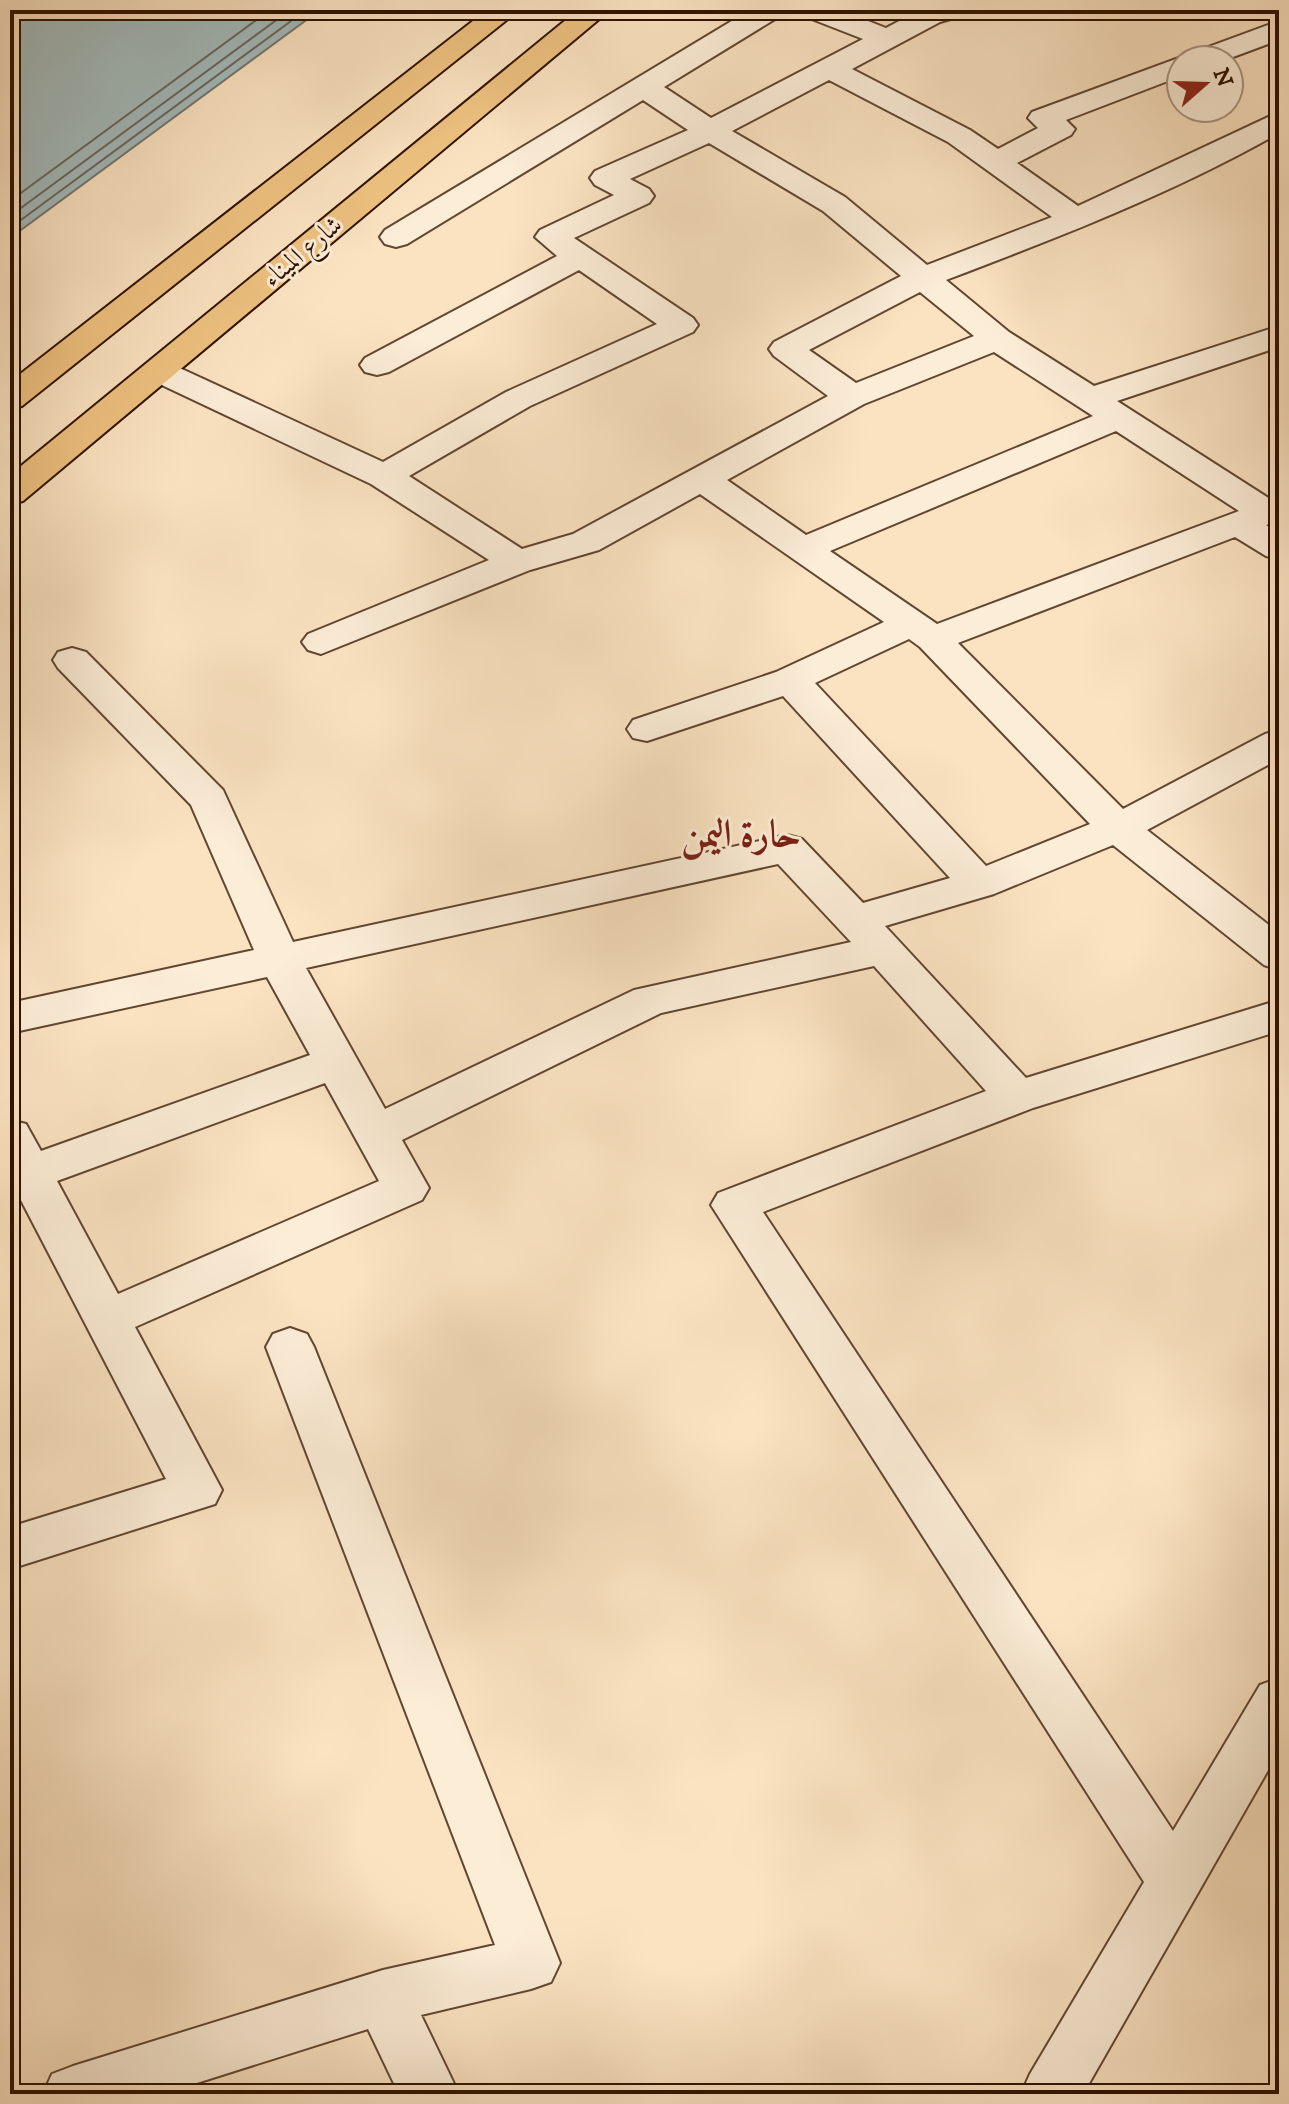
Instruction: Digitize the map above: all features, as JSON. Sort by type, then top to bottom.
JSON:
[{"type":"main road","points":[[10,399],[505,10]]},
{"type":"main road","name":"شارع الميناء","points":[[10,493],[596,10]]},
{"type":"street","points":[[396,237],[770,10]]},
{"type":"street","points":[[814,10],[889,39]]},
{"type":"street","points":[[384,476],[518,399],[681,325],[551,237],[638,196],[606,178],[710,131],[832,70],[930,16],[951,10]]},
{"type":"street","points":[[1241,44],[1279,30]]},
{"type":"street","points":[[832,70],[959,136],[1076,219]]},
{"type":"street","points":[[996,162],[1060,129],[1043,118],[1165,72]]},
{"type":"street","points":[[644,87],[710,131],[834,204],[997,339],[1106,407],[1261,515],[1279,548]]},
{"type":"street","points":[[852,397],[786,349],[922,278],[1076,219],[1231,148],[1279,121]]},
{"type":"street","points":[[377,365],[579,257]]},
{"type":"street","points":[[803,549],[1106,407],[1279,336]]},
{"type":"street","points":[[321,642],[517,562],[586,542],[852,397],[997,339]]},
{"type":"street","points":[[159,371],[384,476],[517,562]]},
{"type":"street","points":[[702,479],[922,632],[1118,828],[1279,955]]},
{"type":"street","points":[[647,729],[1261,515]]},
{"type":"street","points":[[72,660],[209,799],[279,959],[406,1188],[108,1319]]},
{"type":"street","points":[[790,680],[979,884]]},
{"type":"street","points":[[376,1133],[649,1001],[869,935],[979,884],[1118,828],[1279,743]]},
{"type":"street","points":[[10,1018],[787,849],[1017,1097]]},
{"type":"street","points":[[1174,1880],[734,1205],[1017,1097],[1279,1015]]},
{"type":"street","points":[[10,1548],[197,1490],[20,1154],[336,1062]]},
{"type":"street","points":[[73,2094],[383,1997],[531,1963],[290,1347]]},
{"type":"street","points":[[1051,2094],[1279,1701]]},
{"type":"street","points":[[383,1997],[429,2094]]},
{"type":"water","points":[[10,10],[320,10],[10,238]]},
{"type":"district","name":"حارة اليمن","points":[[741,835]]}]
